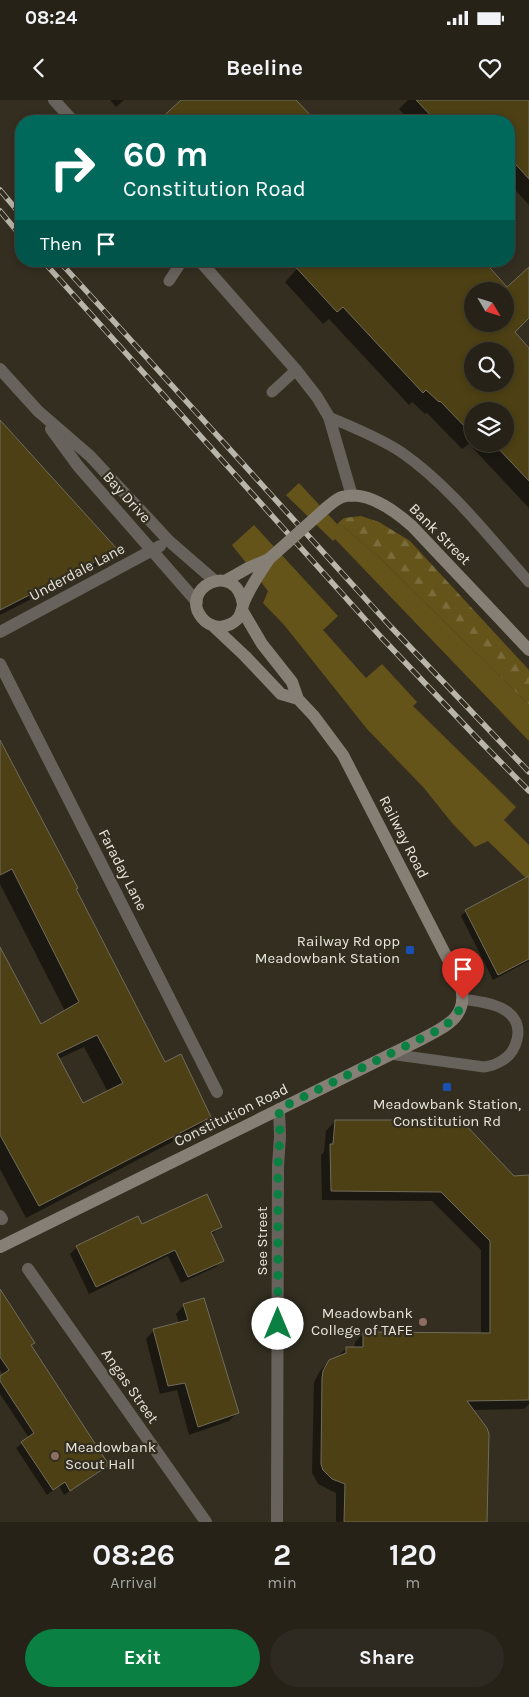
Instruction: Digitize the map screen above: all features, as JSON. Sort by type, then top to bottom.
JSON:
[{"type":"main road","points":[[269,559],[220,581],[208,583],[198,594],[197,609],[200,616],[212,625],[220,627],[228,625],[239,616],[257,578],[269,559],[326,508],[343,497],[352,496]]},
{"type":"main road","name":"Bank Street","points":[[352,496],[378,502],[412,526],[529,650]]},
{"type":"main road","points":[[220,581],[239,590],[242,607]]},
{"type":"main road","name":"Railway Road","points":[[242,607],[262,644],[292,682],[298,700],[330,736],[354,775],[460,983],[463,999]]},
{"type":"main road","name":"Railway Road","points":[[212,625],[281,694],[298,700]]},
{"type":"main road","name":"Constitution Road","points":[[0,1247],[422,1039],[448,1024],[461,1008],[463,999]]},
{"type":"street","points":[[54,100],[68,115]]},
{"type":"street","points":[[205,267],[296,370],[317,397],[329,417],[352,496]]},
{"type":"street","name":"Bay Drive","points":[[0,369],[38,410],[90,456],[169,541],[220,581]]},
{"type":"street","name":"Bay Drive","points":[[38,410],[78,466],[197,602]]},
{"type":"street","name":"Underdale Lane","points":[[0,632],[169,541]]},
{"type":"street","name":"Faraday Lane","points":[[0,664],[217,1092]]},
{"type":"street","name":"See Street","points":[[277,1522],[279,1109]]},
{"type":"street","name":"Angas Street","points":[[28,1269],[206,1522]]},
{"type":"lane","points":[[169,281],[178,267]]},
{"type":"lane","points":[[272,392],[296,370]]},
{"type":"lane","points":[[329,417],[379,439],[423,469],[453,498],[529,582]]},
{"type":"lane","points":[[390,1054],[484,1067],[504,1060],[511,1053],[523,1028],[506,1011],[488,1004],[463,999]]},
{"type":"green space","points":[[299,483],[337,524],[344,527],[380,558],[529,705],[529,741],[335,539],[333,541],[286,495]]},
{"type":"green space","points":[[361,516],[379,522],[410,541],[529,670],[529,705],[380,558],[344,527],[337,524],[344,518]]},
{"type":"green space","points":[[254,525],[338,616],[323,630],[366,678],[382,664],[417,702],[413,706],[516,807],[504,820],[529,845],[529,881],[488,841],[475,847],[452,823],[424,788],[367,729],[285,626],[263,603],[268,591],[232,545]]},
{"type":"building","points":[[181,100],[296,100],[310,115],[165,115]]},
{"type":"building","points":[[416,100],[529,100],[529,179],[515,164],[515,115],[430,115]]},
{"type":"building","points":[[296,267],[489,267],[503,282],[464,282],[464,332],[514,332],[512,282],[529,267],[529,318],[515,332],[529,348],[529,481],[502,452],[514,452],[514,402],[464,402],[464,426],[440,401],[426,390],[423,393],[343,307],[337,312]]},
{"type":"building","points":[[0,420],[118,550],[0,610]]},
{"type":"building","points":[[0,740],[78,888],[76,889],[165,1062],[181,1054],[211,1117],[39,1206],[0,1135],[0,947],[41,1024],[79,1002],[12,869],[0,875]],"holes":[[[97,1035],[123,1083],[83,1103],[57,1054]]]},
{"type":"building","points":[[529,876],[529,959],[498,975],[465,910]]},
{"type":"building","points":[[335,1120],[461,1120],[514,1176],[529,1175],[529,1400],[467,1401],[487,1428],[489,1434],[487,1522],[344,1522],[345,1484],[332,1479],[323,1470],[321,1464],[323,1371],[329,1360],[346,1353],[346,1347],[363,1347],[363,1332],[490,1333],[490,1241],[441,1192],[331,1191],[330,1144],[333,1144]]},
{"type":"building","points":[[207,1194],[222,1227],[211,1232],[224,1261],[188,1277],[175,1250],[96,1287],[76,1246],[138,1216],[142,1224]]},
{"type":"building","points":[[0,1289],[35,1343],[31,1345],[109,1465],[70,1491],[65,1482],[53,1490],[21,1442],[34,1433],[0,1381],[0,1376],[9,1370],[0,1357]]},
{"type":"building","points":[[204,1298],[239,1413],[198,1427],[185,1383],[168,1386],[153,1329],[188,1320],[183,1304]]},
{"type":"railway","points":[[0,190],[15,208]]},
{"type":"railway","points":[[0,211],[15,229]]},
{"type":"railway","points":[[48,267],[381,637],[529,791]]},
{"type":"railway","points":[[64,267],[391,627],[529,772]]},
{"type":"place","name":"Railway Rd opp Meadowbank Station","points":[[410,950]]},
{"type":"place","name":"Meadowbank Station, Constitution Rd","points":[[447,1087]]},
{"type":"place","name":"Meadowbank College of TAFE","points":[[423,1322]]},
{"type":"place","name":"Meadowbank Scout Hall","points":[[55,1456]]},
{"type":"route","points":[[278,1324],[279,1109],[440,1029],[456,1016],[461,1008],[463,999]]}]
